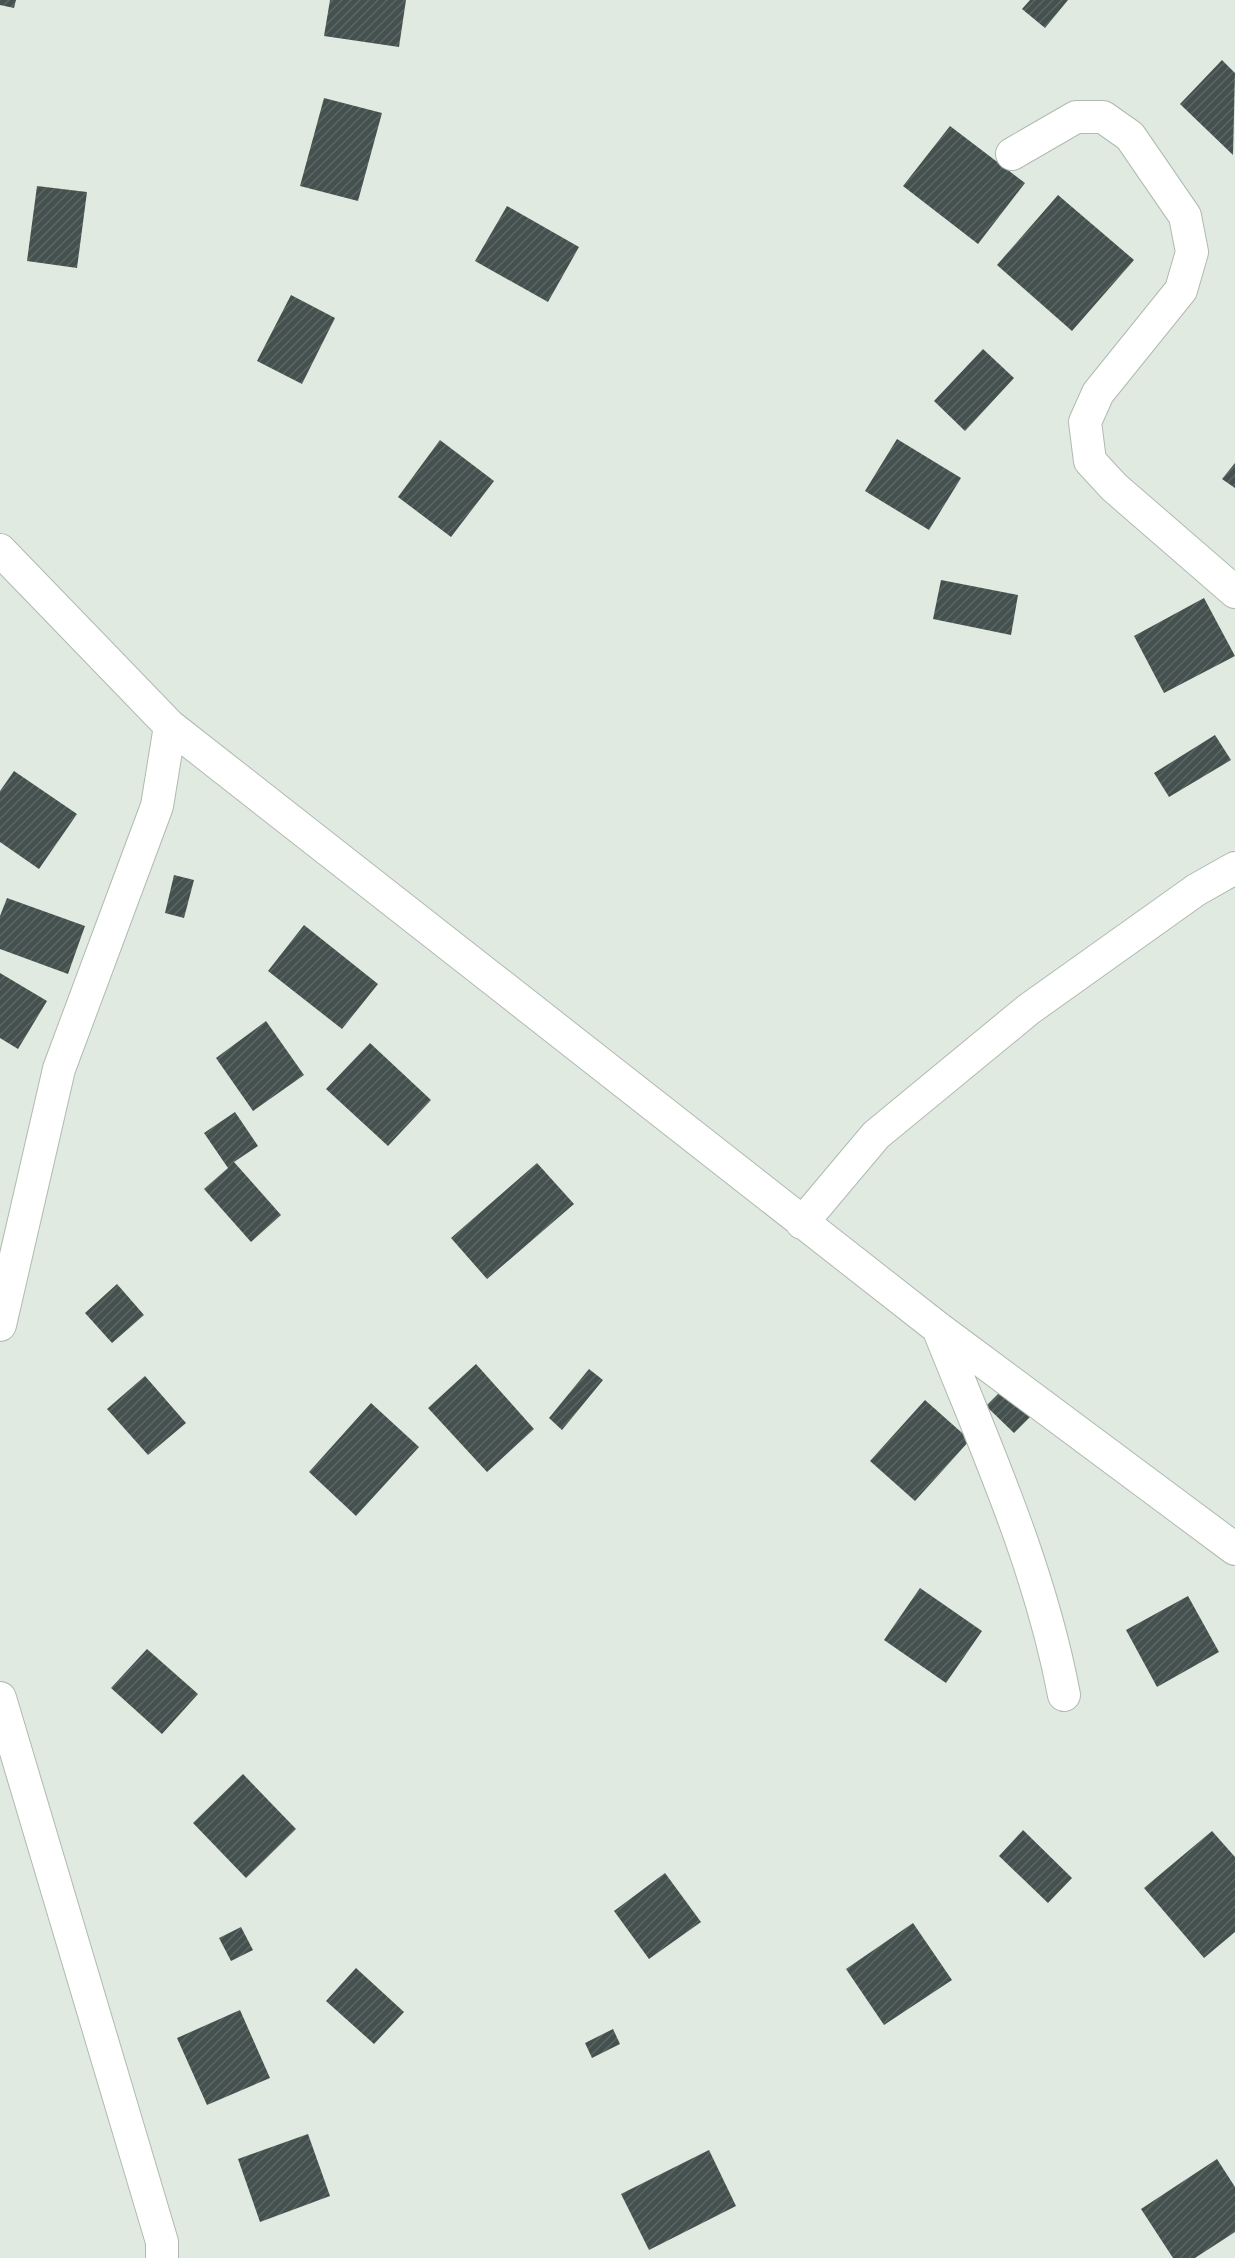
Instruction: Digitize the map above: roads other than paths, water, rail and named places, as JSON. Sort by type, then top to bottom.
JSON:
[{"type":"street","points":[[1012,154],[1076,117],[1103,117],[1130,136],[1185,216],[1192,252],[1180,290],[1098,393],[1085,422],[1090,461],[1114,487],[1235,592]]},
{"type":"street","points":[[0,550],[170,726],[802,1223],[938,1328],[1235,1549]]},
{"type":"street","points":[[0,1325],[59,1068],[157,806],[170,726]]},
{"type":"street","points":[[802,1223],[876,1135],[1020,1016],[1196,890],[1235,868]]},
{"type":"street","points":[[938,1328],[1027,1553],[1056,1652],[1064,1695]]},
{"type":"street","points":[[0,1698],[162,2242],[162,2258]]}]
